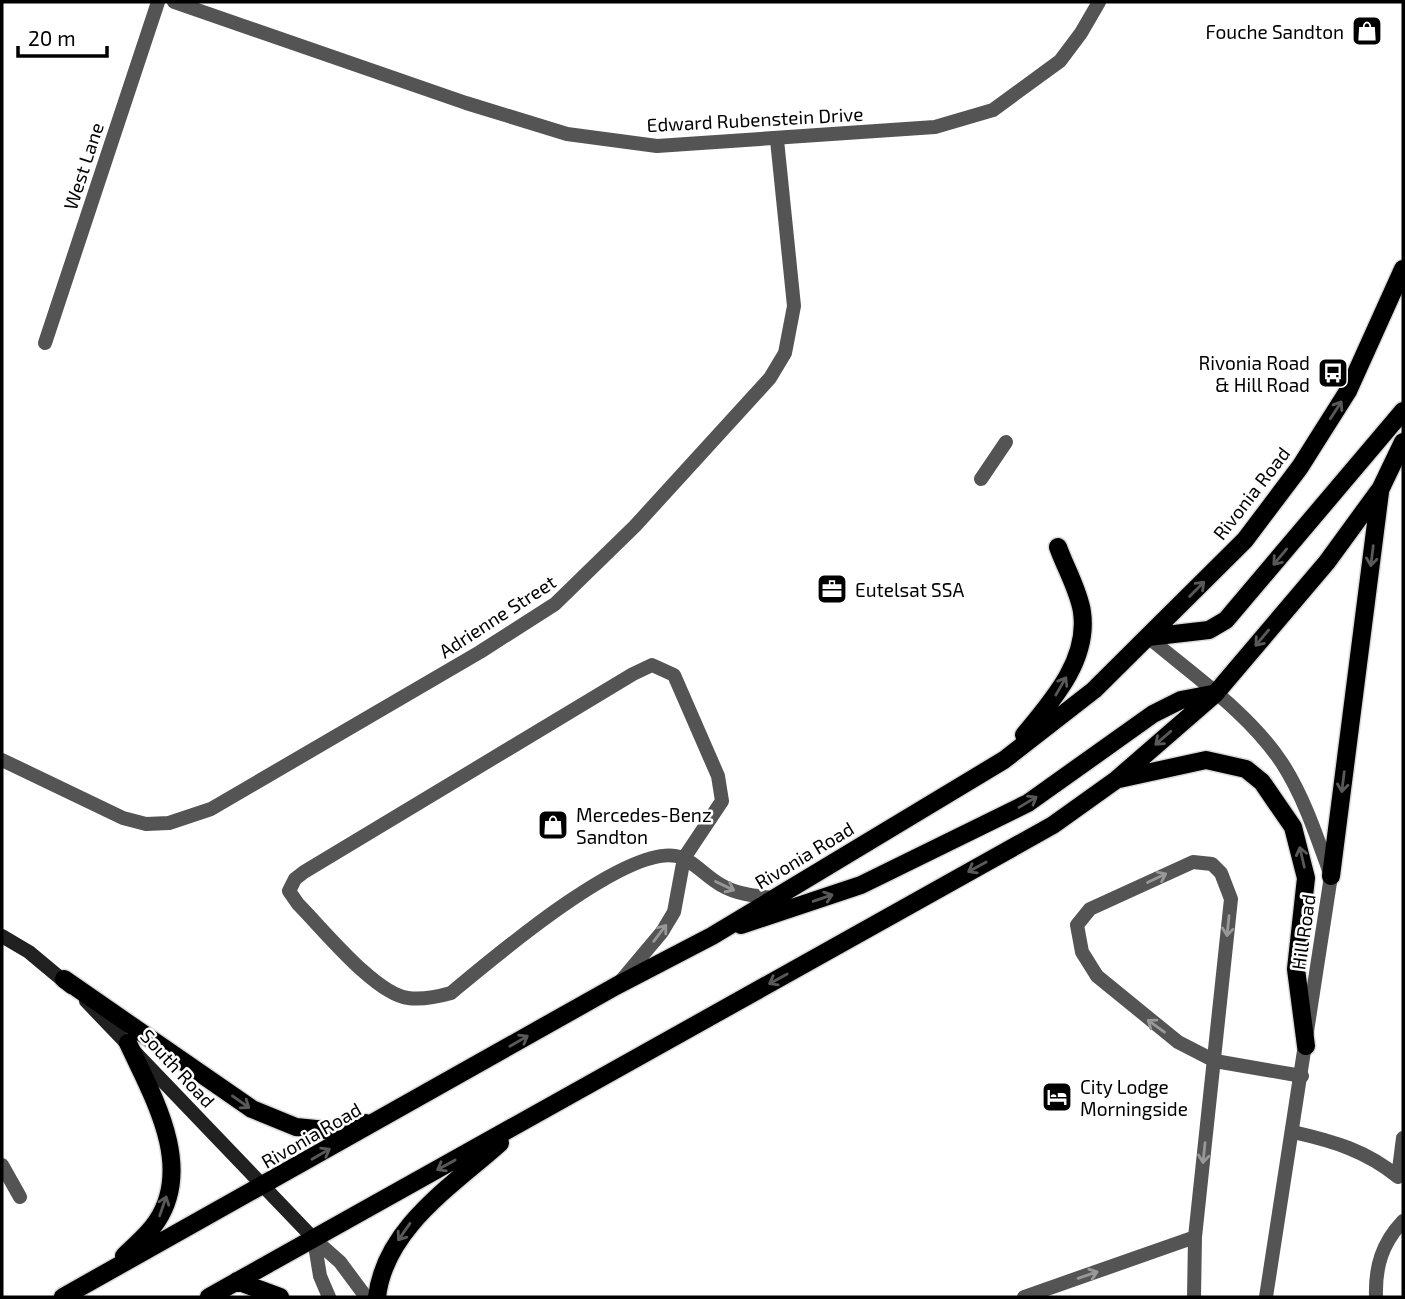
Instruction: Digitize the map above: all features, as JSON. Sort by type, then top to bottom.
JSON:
[{"type":"main road","name":"Rivonia Road","points":[[63,1297],[616,986],[712,936],[1004,760],[1094,690],[1245,540],[1300,467],[1348,391],[1403,269]]},
{"type":"main road","points":[[1149,637],[1209,630],[1226,620],[1403,411]]},
{"type":"main road","points":[[209,1297],[1053,825],[1116,780],[1215,694],[1327,562],[1381,488],[1403,442]]},
{"type":"main road","points":[[1331,876],[1381,488]]},
{"type":"main road","points":[[1004,760],[1052,701],[1080,647],[1082,611],[1058,547]]},
{"type":"main road","points":[[712,936],[861,885],[1028,803],[1153,714],[1181,700],[1215,694]]},
{"type":"main road","points":[[1116,780],[1206,760],[1246,769],[1262,782],[1293,828],[1306,878],[1296,969],[1306,1046]]},
{"type":"main road","points":[[64,979],[252,1109],[296,1127],[327,1130],[379,1121]]},
{"type":"main road","points":[[103,1275],[159,1220],[170,1182],[171,1161],[166,1128],[128,1043]]},
{"type":"main road","points":[[377,1297],[382,1274],[408,1225],[526,1120]]},
{"type":"main road","points":[[237,1281],[280,1297]]},
{"type":"street","name":"West Lane","points":[[45,343],[158,2]]},
{"type":"street","name":"Edward Rubenstein Drive","points":[[174,2],[466,103],[567,134],[657,146],[777,140],[935,127],[993,110],[1060,61],[1099,2]]},
{"type":"street","name":"Adrienne Street","points":[[2,760],[123,818],[146,824],[169,823],[211,809],[256,784],[480,652],[555,604],[635,526],[770,378],[785,352],[794,306],[777,140]]},
{"type":"street","points":[[981,479],[1006,442]]},
{"type":"street","name":"Hill Road","points":[[1149,637],[1215,694],[1281,762],[1310,816],[1331,876],[1266,1297]]},
{"type":"street","points":[[616,986],[662,932],[674,912],[684,858],[722,801],[723,792],[674,675],[652,665],[304,872],[295,879],[289,891],[298,904],[378,984],[406,998],[433,999],[451,993],[545,918],[629,865],[664,855],[684,858],[728,889],[772,898]]},
{"type":"street","points":[[1194,1297],[1195,1237],[1215,1061],[1231,899],[1221,873],[1212,864],[1193,862],[1090,909],[1077,925],[1082,952],[1097,976],[1178,1042],[1215,1061],[1302,1076]]},
{"type":"street","name":"South Road","points":[[2,936],[64,979],[314,1239]]},
{"type":"street","points":[[1293,1132],[1337,1142],[1360,1152],[1398,1177],[1403,1138]]},
{"type":"street","points":[[2,1165],[20,1197]]},
{"type":"street","points":[[1376,1297],[1375,1278],[1381,1254],[1403,1220]]},
{"type":"street","points":[[1024,1297],[1195,1237]]},
{"type":"street","points":[[314,1239],[320,1276],[329,1297]]},
{"type":"street","points":[[314,1239],[341,1262],[366,1297]]},
{"type":"place","name":"Fouche Sandton","points":[[1367,31]]},
{"type":"place","name":"Rivonia Road & Hill Road","points":[[1333,373]]},
{"type":"place","name":"Eutelsat SSA","points":[[832,589]]},
{"type":"place","name":"Mercedes-Benz Sandton","points":[[553,825]]},
{"type":"place","name":"City Lodge Morningside","points":[[1057,1097]]}]
